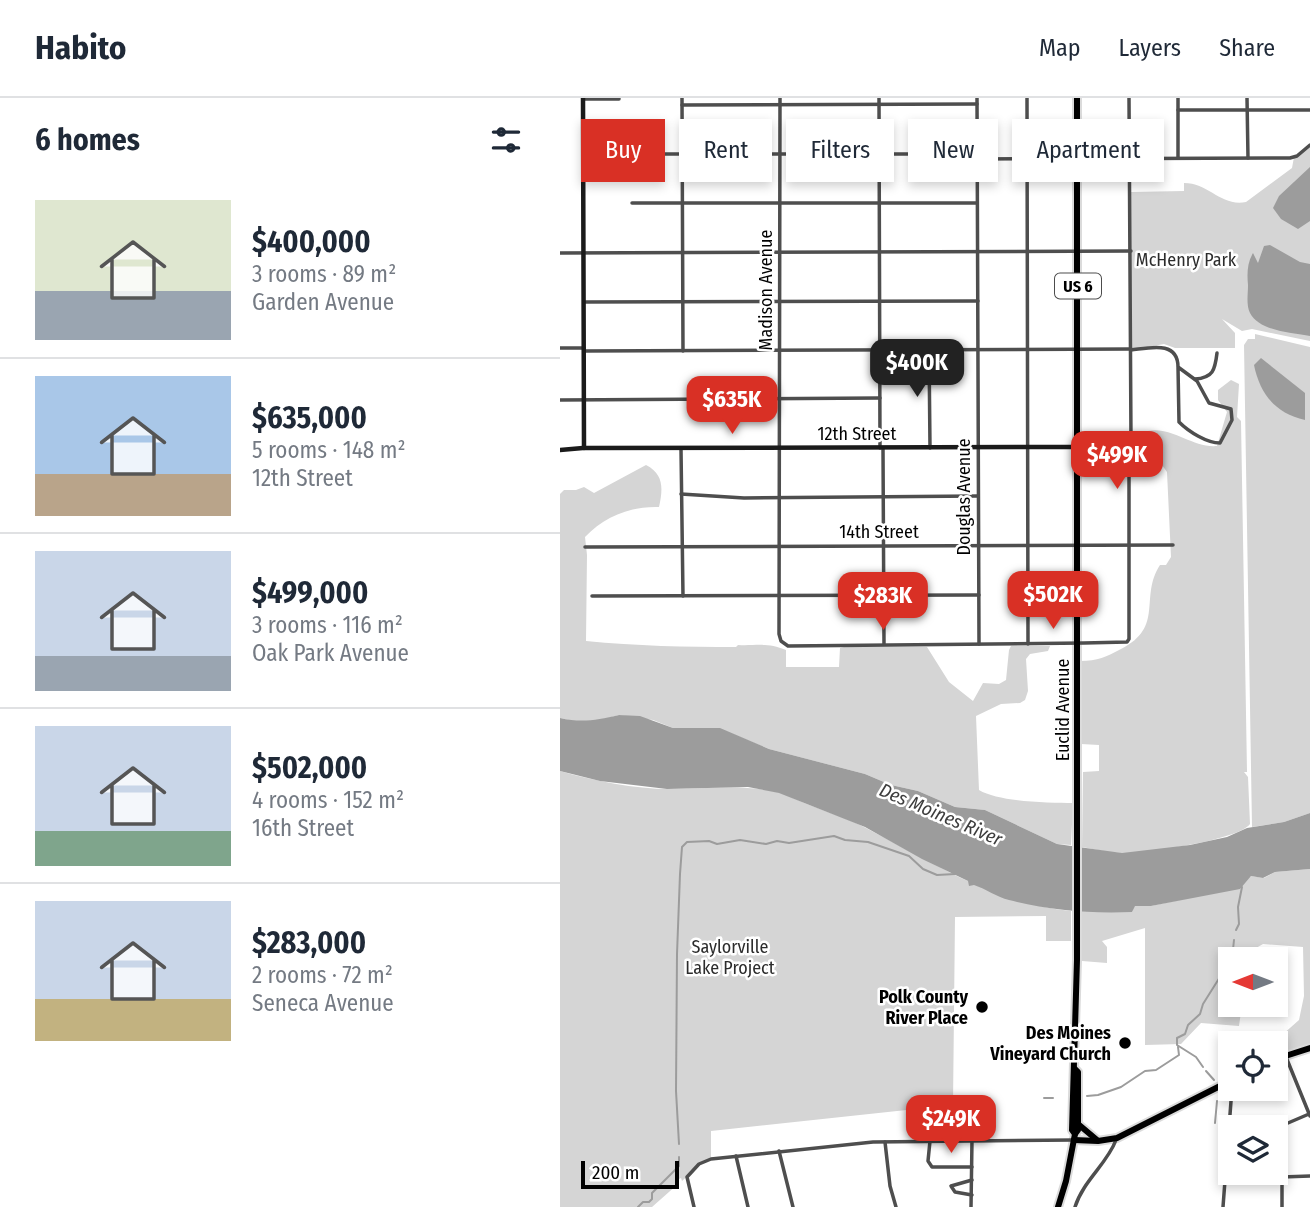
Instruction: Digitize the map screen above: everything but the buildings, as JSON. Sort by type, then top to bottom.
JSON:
[{"type":"main road","name":"Euclid Avenue","points":[[1077,98],[1077,119]]},
{"type":"main road","points":[[583,99],[583,119]]},
{"type":"main road","points":[[583,182],[584,449]]},
{"type":"main road","name":"Euclid Avenue","points":[[1074,1137],[1078,545],[1077,182]]},
{"type":"main road","name":"12th Street","points":[[560,450],[1077,447]]},
{"type":"main road","points":[[1288,1054],[1310,1048]]},
{"type":"main road","name":"Euclid Avenue","points":[[1074,1137],[1078,1130],[1078,1072],[1075,1069]]},
{"type":"main road","points":[[1074,1137],[1098,1141],[1116,1138],[1218,1087]]},
{"type":"main road","points":[[1078,1124],[1098,1141]]},
{"type":"main road","name":"US 6","points":[[1058,1207],[1074,1137]]},
{"type":"street","points":[[682,98],[682,119]]},
{"type":"street","name":"Madison Avenue","points":[[780,98],[779,638],[788,646],[884,644]]},
{"type":"street","points":[[879,98],[879,119]]},
{"type":"street","name":"Douglas Avenue","points":[[977,98],[977,119]]},
{"type":"street","points":[[1027,98],[1027,119]]},
{"type":"street","points":[[1129,98],[1129,119]]},
{"type":"street","points":[[1178,98],[1178,158]]},
{"type":"street","points":[[1247,98],[1248,158]]},
{"type":"street","points":[[583,99],[619,99]]},
{"type":"street","points":[[682,105],[977,104]]},
{"type":"street","points":[[1178,110],[1310,110]]},
{"type":"street","points":[[1164,158],[1294,157],[1310,145]]},
{"type":"street","points":[[772,154],[786,154]]},
{"type":"street","points":[[682,182],[682,351]]},
{"type":"street","points":[[880,182],[884,644],[1028,644],[1127,642],[1130,635],[1130,182]]},
{"type":"street","name":"Douglas Avenue","points":[[977,182],[979,644]]},
{"type":"street","points":[[1027,182],[1028,644]]},
{"type":"street","points":[[632,203],[977,202]]},
{"type":"street","points":[[560,253],[1131,251]]},
{"type":"street","points":[[583,302],[978,301]]},
{"type":"street","points":[[560,348],[682,351],[1166,348],[1177,356],[1178,416],[1181,425],[1218,443],[1226,436],[1232,420],[1231,409],[1209,403],[1195,379],[1178,367]]},
{"type":"street","points":[[929,349],[930,448]]},
{"type":"street","points":[[1195,379],[1212,374],[1217,353]]},
{"type":"street","points":[[560,400],[880,398]]},
{"type":"street","name":"12th Street","points":[[1077,447],[1130,447]]},
{"type":"street","points":[[681,449],[682,596]]},
{"type":"street","points":[[681,494],[711,494],[730,498],[978,496]]},
{"type":"street","name":"14th Street","points":[[585,547],[1173,545]]},
{"type":"street","points":[[592,596],[979,595]]},
{"type":"street","points":[[1288,1062],[1310,1115],[1288,1123]]},
{"type":"street","points":[[1223,1207],[1231,1101]]},
{"type":"street","points":[[694,1207],[687,1177],[708,1159],[885,1142],[1074,1137]]},
{"type":"street","points":[[1075,1207],[1082,1190],[1112,1150],[1116,1138]]},
{"type":"street","points":[[971,1207],[972,1140]]},
{"type":"street","points":[[930,1141],[928,1161],[932,1167],[972,1167]]},
{"type":"street","points":[[885,1142],[890,1186],[896,1207]]},
{"type":"street","points":[[779,1151],[793,1207]]},
{"type":"street","points":[[736,1156],[748,1207]]},
{"type":"street","points":[[1288,1177],[1310,1177]]},
{"type":"street","points":[[971,1195],[955,1192],[951,1186],[972,1180]]},
{"type":"street","points":[[1282,1185],[1282,1207]]},
{"type":"green space","name":"McHenry Park","points":[[1310,145],[1310,341],[1252,329],[1242,331],[1222,319],[1235,333],[1235,348],[1175,348],[1164,344],[1131,350],[1131,192],[1184,191],[1184,183],[1201,187],[1229,201],[1246,202],[1292,168],[1294,157]]},
{"type":"green space","points":[[1255,334],[1310,347],[1310,813],[1284,822],[1252,827],[1244,345],[1248,339],[1255,339]]},
{"type":"green space","points":[[1231,380],[1239,384],[1237,417],[1241,421],[1247,772],[1244,772],[1248,777],[1250,824],[1242,830],[1210,840],[1148,851],[1120,853],[1082,847],[1083,772],[1099,771],[1099,745],[1081,744],[1080,661],[1111,654],[1143,631],[1154,577],[1160,565],[1166,565],[1171,557],[1167,472],[1162,465],[1144,453],[1140,441],[1148,431],[1157,430],[1199,444],[1217,446],[1227,412],[1218,400],[1218,390]]},
{"type":"green space","points":[[646,465],[656,473],[661,483],[659,507],[638,508],[618,514],[585,537],[586,641],[680,646],[768,645],[786,650],[786,667],[839,667],[840,648],[844,647],[927,647],[949,682],[973,701],[983,683],[999,684],[1006,680],[1011,646],[1050,646],[1048,651],[1030,654],[1026,659],[1028,691],[1025,700],[1020,703],[1001,704],[976,716],[979,790],[1011,799],[1073,803],[1071,845],[1057,844],[985,810],[955,807],[918,791],[769,749],[728,732],[709,728],[673,728],[653,720],[619,715],[597,721],[578,722],[560,718],[560,494],[564,490],[584,487],[594,493]]},
{"type":"green space","name":"Saylorville Lake Project","points":[[560,771],[643,788],[737,788],[781,793],[860,825],[990,891],[1043,907],[1071,911],[1071,941],[1046,941],[1046,916],[955,917],[953,1105],[711,1131],[711,1159],[703,1162],[682,1181],[679,1179],[678,1184],[652,1207],[560,1207]]},
{"type":"green space","points":[[1310,869],[1310,1048],[1288,1055],[1287,1031],[1299,1020],[1304,996],[1303,947],[1263,944],[1258,947],[1218,947],[1218,1017],[1240,1017],[1239,1026],[1201,1023],[1181,1044],[1145,1045],[1145,928],[1102,941],[1107,947],[1107,963],[1082,961],[1081,911],[1132,912],[1134,905],[1151,906],[1235,888],[1251,876],[1264,878],[1275,872]]},
{"type":"water","points":[[1310,167],[1310,221],[1298,229],[1281,219],[1273,208],[1279,196]]},
{"type":"water","points":[[1270,245],[1300,262],[1310,264],[1310,336],[1268,327],[1254,319],[1250,313],[1250,261],[1253,253],[1258,263],[1264,246]]},
{"type":"water","points":[[1261,358],[1305,393],[1305,420],[1285,413],[1270,401],[1260,385],[1254,365]]},
{"type":"water","name":"Des Moines River","points":[[619,715],[640,716],[673,728],[720,728],[769,749],[865,774],[891,785],[918,791],[955,807],[985,810],[1057,844],[1122,853],[1190,845],[1310,813],[1310,869],[1275,872],[1263,878],[1251,876],[1240,889],[1151,906],[1135,906],[1132,912],[1069,910],[1005,899],[974,885],[969,886],[968,881],[865,827],[779,793],[748,787],[667,789],[600,781],[560,771],[560,718],[590,720]]},
{"type":"waterway","points":[[679,1144],[676,1091],[677,954],[682,847],[687,842],[709,841],[717,844],[740,840],[766,844],[834,836],[868,842],[909,856],[923,869],[937,875],[955,874]]},
{"type":"waterway","points":[[1236,930],[1239,924],[1238,907],[1242,887]]},
{"type":"waterway","points":[[1233,947],[1234,940]]},
{"type":"waterway","points":[[1203,1067],[1196,1057],[1177,1045],[1177,1038],[1185,1034],[1188,1025],[1200,1014],[1218,980]]},
{"type":"waterway","points":[[1087,1096],[1121,1087],[1145,1071],[1156,1070],[1179,1055],[1178,1047]]},
{"type":"waterway","points":[[1206,1071],[1214,1080]]},
{"type":"waterway","points":[[1044,1098],[1053,1098]]},
{"type":"waterway","points":[[1215,1123],[1217,1101]]},
{"type":"waterway","points":[[638,1207],[652,1199],[652,1193],[679,1166],[679,1157]]},
{"type":"place","name":"Polk County River Place","points":[[982,1007]]},
{"type":"place","name":"Des Moines Vineyard Church","points":[[1125,1043]]}]
